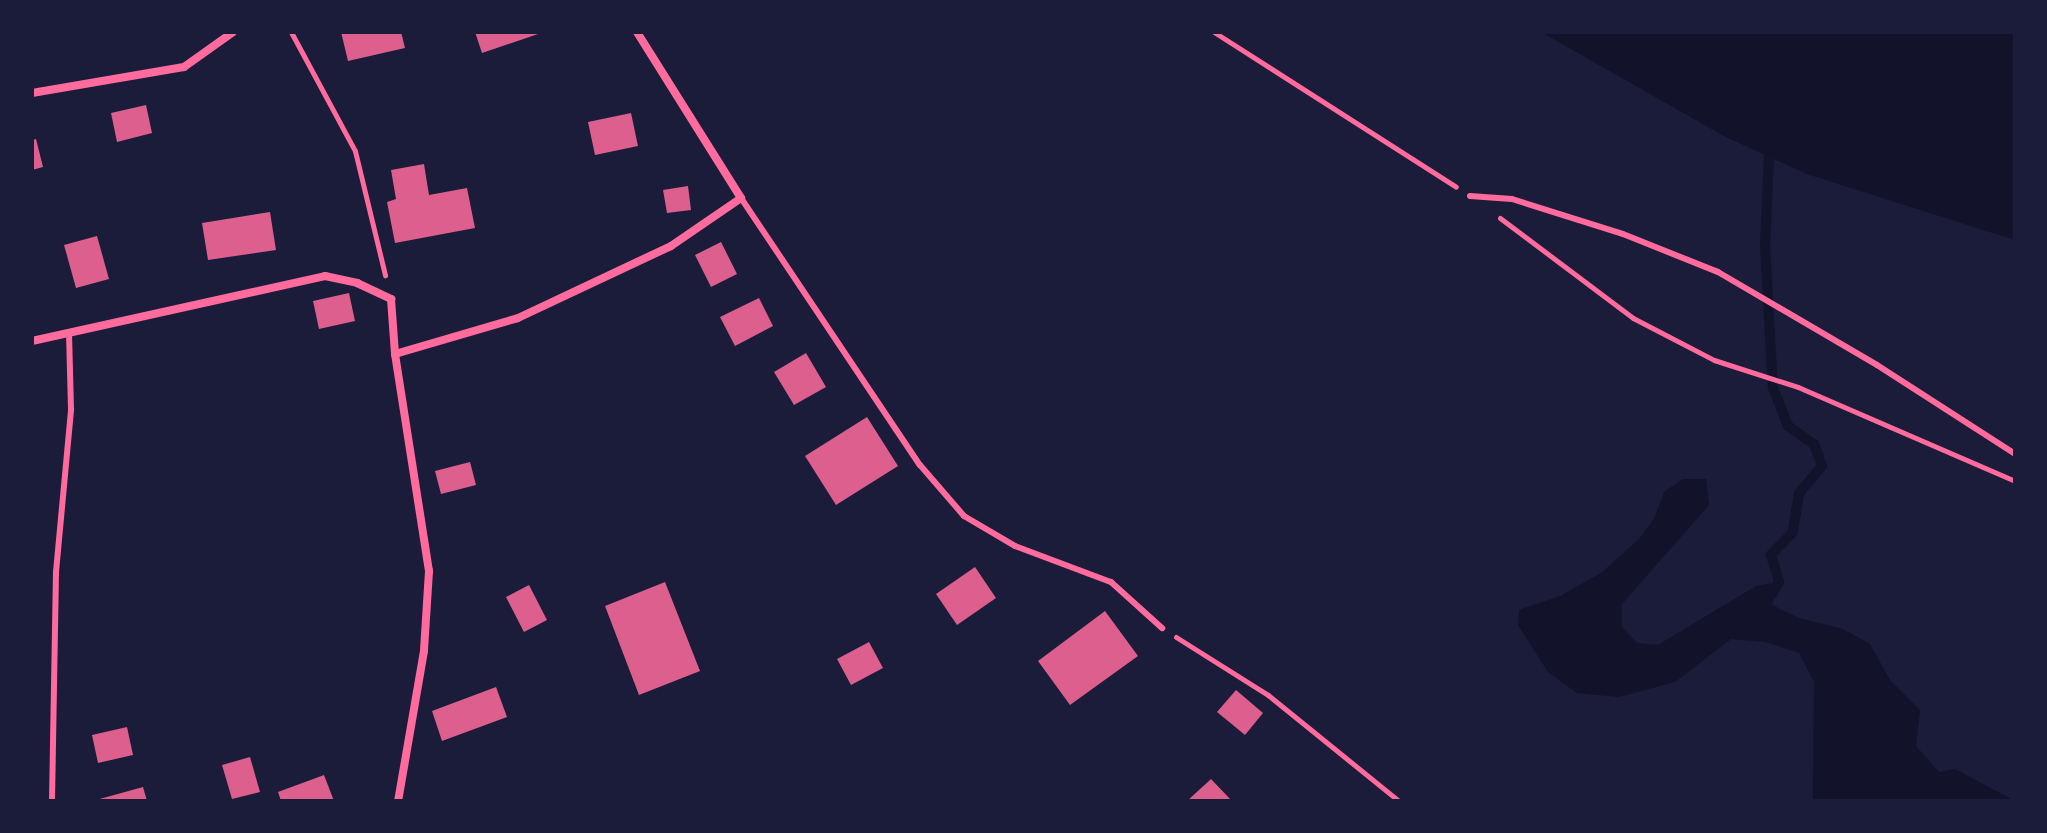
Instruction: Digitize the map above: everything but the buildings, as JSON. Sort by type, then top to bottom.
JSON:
[{"type":"street","points":[[32,93],[184,67],[233,32]]},
{"type":"street","points":[[395,354],[518,318],[671,246],[741,198],[637,32]]},
{"type":"street","points":[[32,341],[325,276],[357,283],[391,299],[395,354],[429,571],[424,651],[398,801]]},
{"type":"lane","points":[[1470,196],[1512,199],[1623,234],[1718,272],[1877,365],[2015,454]]},
{"type":"lane","points":[[741,198],[920,465],[964,516],[1015,546],[1111,582],[1162,628]]},
{"type":"lane","points":[[52,801],[56,572],[71,409],[69,334]]},
{"type":"path","points":[[291,32],[355,151],[391,299]]},
{"type":"path","points":[[1744,370],[1798,387],[2015,481]]},
{"type":"path","points":[[1162,628],[1268,695],[1399,801]]},
{"type":"shaded area","points":[[1541,32],[2015,32],[2015,240],[1807,174],[1724,136]]},
{"type":"shaded area","points":[[1683,479],[1706,479],[1709,505],[1622,604],[1622,627],[1637,643],[1658,645],[1756,586],[1779,582],[1772,605],[1799,618],[1843,629],[1870,644],[1890,680],[1920,710],[1916,746],[1939,772],[1955,769],[2015,801],[1813,801],[1814,682],[1799,653],[1765,642],[1731,639],[1675,682],[1619,697],[1577,693],[1548,672],[1518,625],[1519,610],[1560,596],[1601,573],[1639,539],[1654,519],[1664,492]]},
{"type":"waterway","points":[[1769,157],[1765,246],[1773,388],[1788,426],[1814,444],[1822,466],[1799,493],[1793,532],[1771,555],[1779,582],[1772,594]]}]
